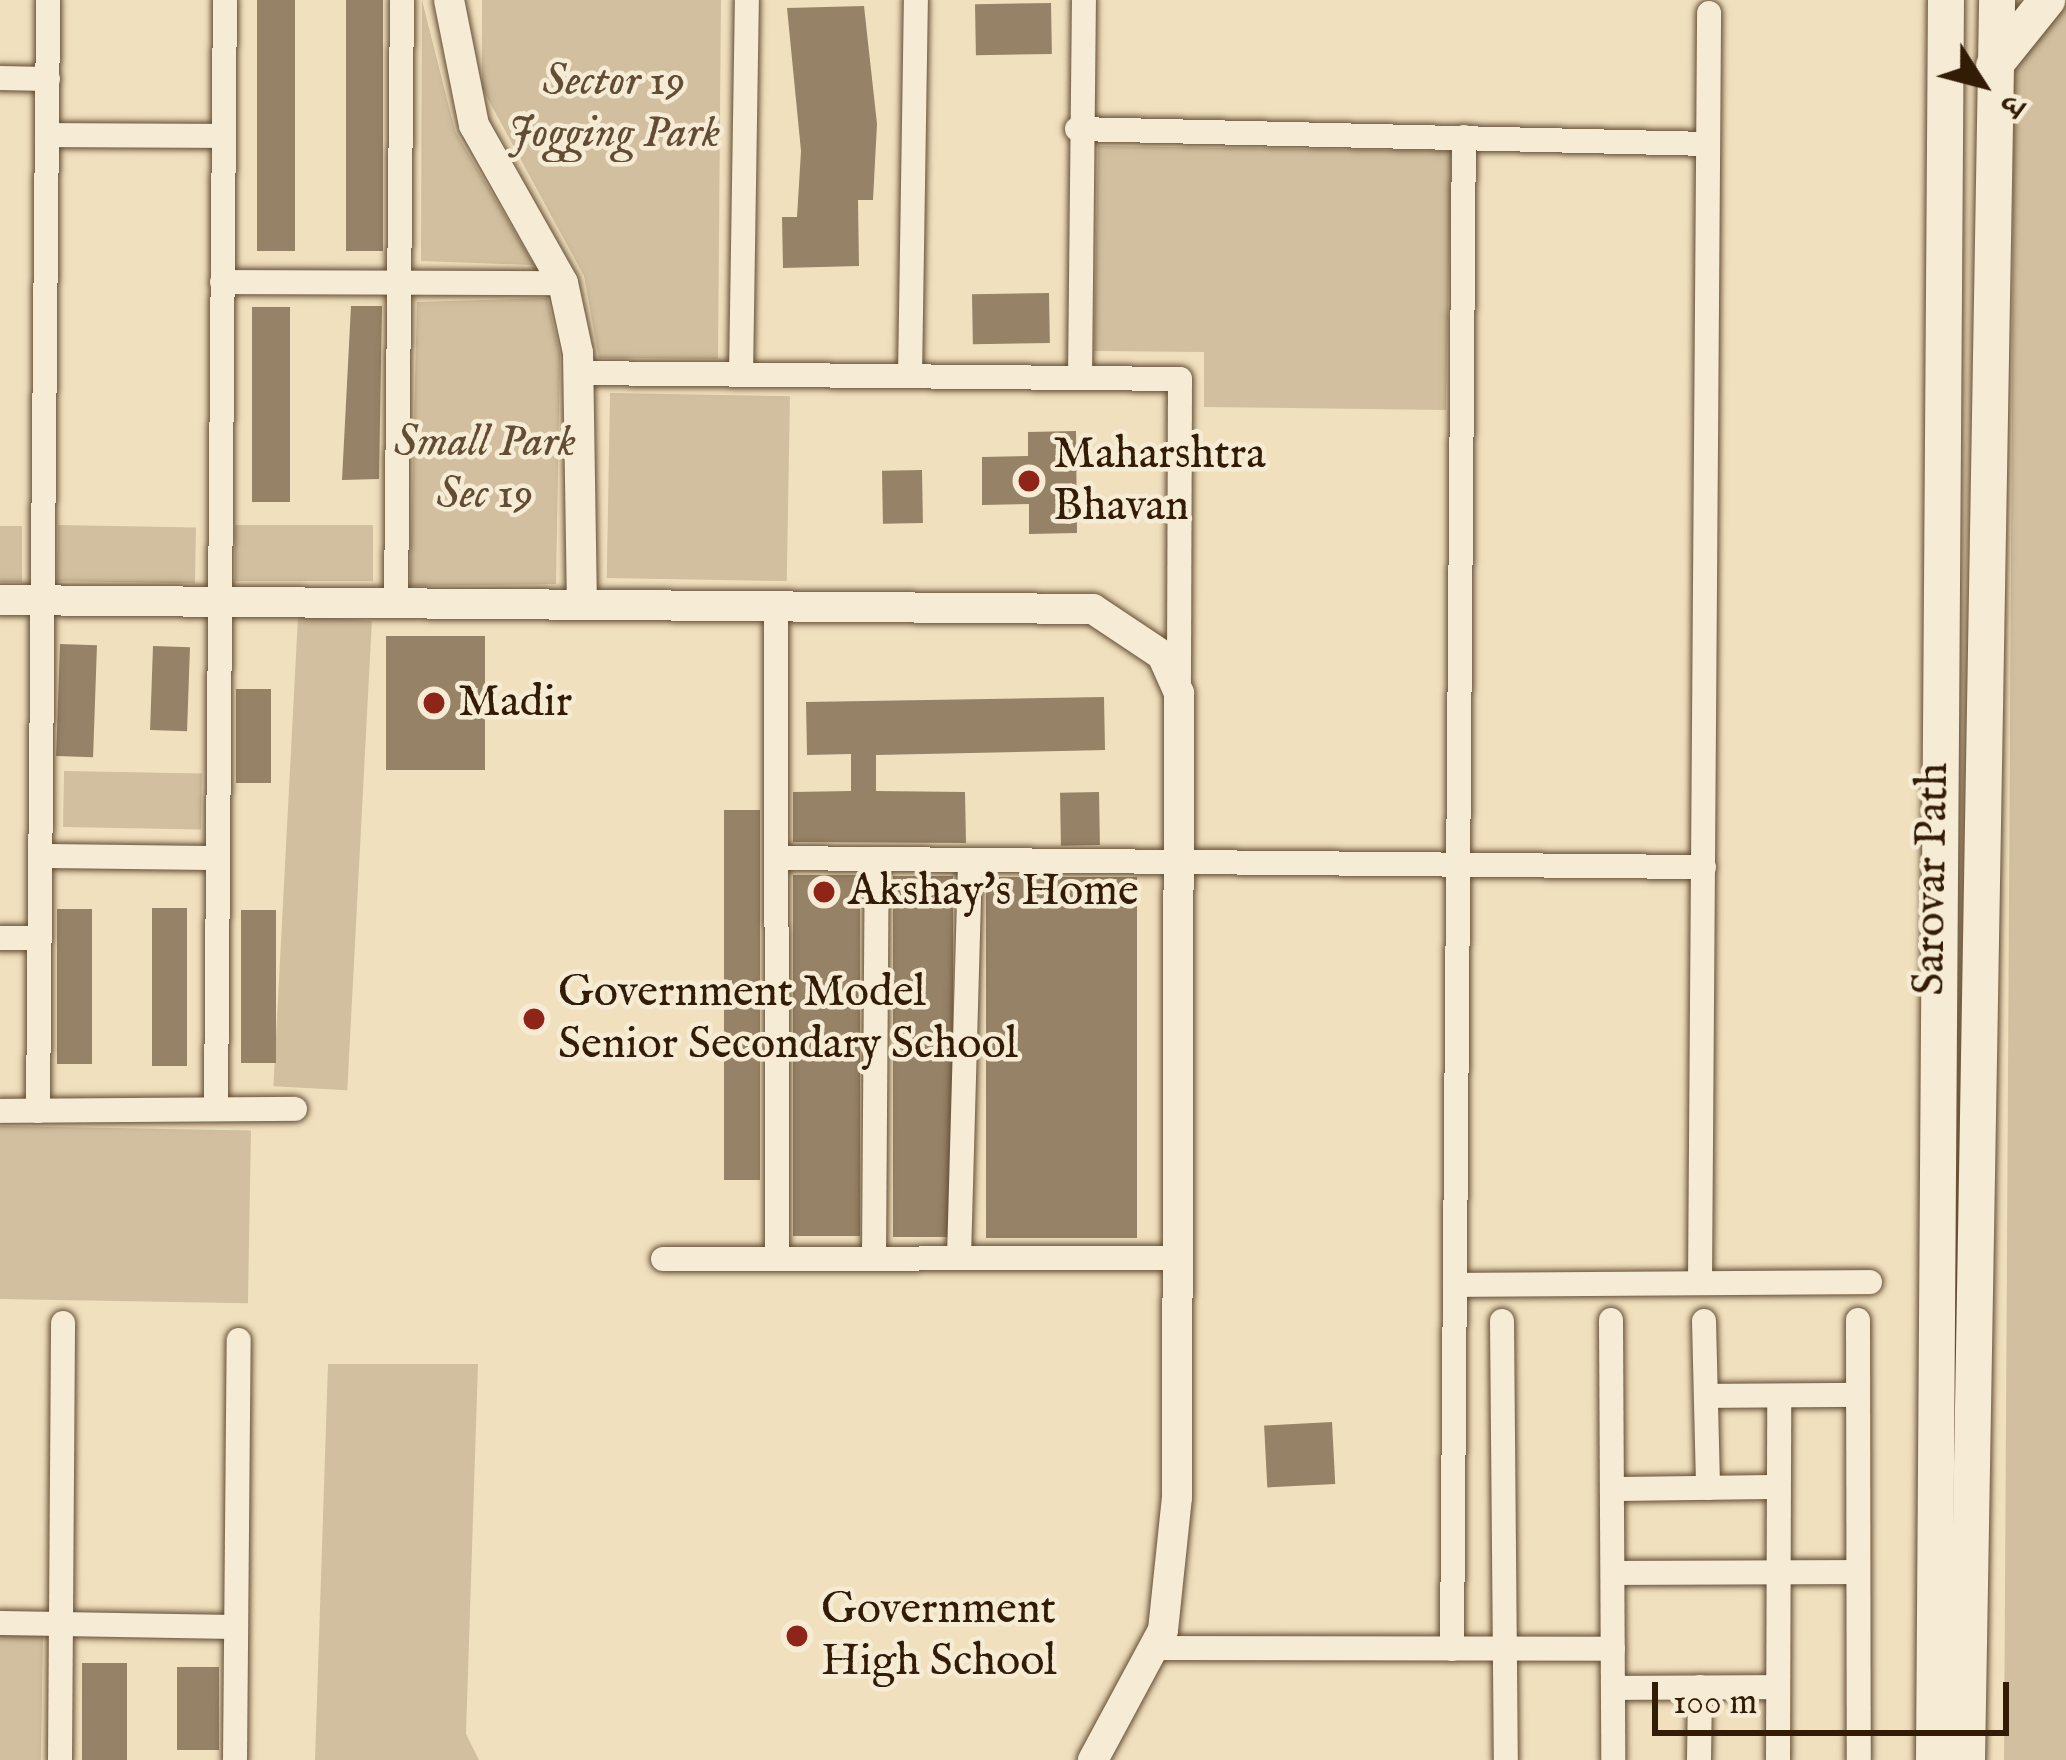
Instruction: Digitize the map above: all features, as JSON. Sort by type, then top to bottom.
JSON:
[{"type":"main road","points":[[1929,0],[1947,18]]},
{"type":"main road","name":"Sarovar Path","points":[[1967,1760],[1997,0]]},
{"type":"main road","points":[[1994,66],[2047,0]]},
{"type":"main road","name":"Sarovar Path","points":[[1934,1760],[1947,18]]},
{"type":"street","points":[[38,1111],[48,0]]},
{"type":"street","points":[[216,1109],[225,0]]},
{"type":"street","points":[[396,602],[402,0]]},
{"type":"street","points":[[449,0],[474,125],[562,284],[578,373],[582,603]]},
{"type":"street","points":[[741,375],[747,0]]},
{"type":"street","points":[[910,376],[916,0]]},
{"type":"street","points":[[1080,376],[1078,129],[1084,0]]},
{"type":"street","points":[[1700,1283],[1709,13]]},
{"type":"street","points":[[0,78],[48,79]]},
{"type":"street","points":[[1078,129],[1708,144]]},
{"type":"street","points":[[47,135],[223,136]]},
{"type":"street","points":[[1452,1649],[1464,137]]},
{"type":"street","points":[[222,282],[562,284]]},
{"type":"street","points":[[578,373],[1180,379],[1177,1497],[1155,1648],[1093,1760]]},
{"type":"street","points":[[0,600],[1093,610],[1162,655],[1179,694]]},
{"type":"street","points":[[776,604],[777,1257]]},
{"type":"street","points":[[41,856],[218,858]]},
{"type":"street","points":[[776,858],[1178,868],[1704,867]]},
{"type":"street","points":[[874,1257],[877,860]]},
{"type":"street","points":[[959,1257],[970,863]]},
{"type":"street","points":[[0,938],[40,938]]},
{"type":"street","points":[[0,1111],[296,1109]]},
{"type":"street","points":[[663,1259],[1179,1258]]},
{"type":"street","points":[[1455,1285],[1870,1282]]},
{"type":"street","points":[[1611,1320],[1613,1760]]},
{"type":"street","points":[[1858,1320],[1859,1760]]},
{"type":"street","points":[[1502,1321],[1506,1760]]},
{"type":"street","points":[[1704,1321],[1708,1488]]},
{"type":"street","points":[[61,1760],[64,1323]]},
{"type":"street","points":[[235,1760],[238,1340]]},
{"type":"street","points":[[1706,1396],[1858,1395]]},
{"type":"street","points":[[1778,1760],[1779,1396]]},
{"type":"street","points":[[1612,1489],[1778,1487]]},
{"type":"street","points":[[1613,1573],[1858,1572]]},
{"type":"street","points":[[0,1623],[236,1627]]},
{"type":"street","points":[[1155,1648],[1613,1649]]},
{"type":"street","points":[[1614,1688],[1778,1687]]},
{"type":"street","points":[[1699,1760],[1700,1688]]},
{"type":"green space","points":[[422,0],[455,131],[534,265],[421,261]]},
{"type":"green space","name":"Sector 19 Jogging Park","points":[[482,0],[721,0],[718,359],[599,358],[584,276],[482,88]]},
{"type":"green space","points":[[2034,0],[2066,0],[2066,1760],[2004,1760],[2014,48]]},
{"type":"green space","points":[[1098,146],[1451,151],[1446,410],[1204,407],[1204,352],[1094,351]]},
{"type":"green space","name":"Small Park Sec 19","points":[[547,298],[560,354],[556,584],[410,586],[417,302]]},
{"type":"green space","points":[[610,393],[790,396],[787,581],[607,578]]},
{"type":"green space","points":[[58,525],[196,527],[195,583],[57,581]]},
{"type":"green space","points":[[235,525],[373,525],[373,581],[235,581]]},
{"type":"green space","points":[[0,526],[22,526],[22,582],[0,582]]},
{"type":"green space","points":[[298,617],[372,621],[347,1090],[273,1086]]},
{"type":"green space","points":[[64,771],[202,773],[201,829],[63,827]]},
{"type":"green space","points":[[0,1126],[251,1130],[248,1303],[0,1299]]},
{"type":"green space","points":[[328,1364],[478,1364],[466,1734],[479,1760],[315,1760]]},
{"type":"green space","points":[[0,1635],[43,1636],[41,1760],[0,1760]]},
{"type":"building","points":[[257,0],[295,0],[295,251],[257,251]]},
{"type":"building","points":[[346,0],[383,0],[383,251],[346,251]]},
{"type":"building","points":[[1051,3],[1052,54],[976,55],[975,4]]},
{"type":"building","points":[[864,6],[877,124],[873,200],[858,200],[859,266],[783,268],[782,217],[797,217],[801,151],[787,8]]},
{"type":"building","points":[[1049,293],[1050,343],[973,344],[972,294]]},
{"type":"building","points":[[351,306],[382,306],[379,479],[342,480]]},
{"type":"building","points":[[252,307],[290,307],[290,502],[252,502]]},
{"type":"building","name":"Maharshtra Bhavan","points":[[1076,431],[1077,533],[1029,534],[1029,504],[982,505],[982,457],[1028,456],[1028,432]]},
{"type":"building","points":[[922,470],[923,523],[883,524],[882,471]]},
{"type":"building","name":"Madir","points":[[386,636],[485,636],[485,770],[386,770]]},
{"type":"building","points":[[60,644],[97,645],[93,757],[56,756]]},
{"type":"building","points":[[153,646],[190,647],[187,731],[150,730]]},
{"type":"building","points":[[236,689],[271,689],[271,783],[236,783]]},
{"type":"building","points":[[1104,697],[1105,750],[876,755],[876,791],[965,792],[966,843],[793,842],[793,792],[851,791],[851,754],[807,755],[806,702]]},
{"type":"building","points":[[1099,792],[1100,845],[1061,846],[1060,793]]},
{"type":"building","points":[[724,810],[760,810],[760,1180],[724,1180]]},
{"type":"building","points":[[793,875],[860,875],[860,1236],[793,1236]]},
{"type":"building","points":[[893,876],[953,876],[953,1237],[893,1237]]},
{"type":"building","points":[[986,877],[1137,877],[1137,1238],[986,1238]]},
{"type":"building","points":[[152,908],[187,908],[187,1066],[152,1066]]},
{"type":"building","points":[[57,909],[92,909],[92,1064],[57,1064]]},
{"type":"building","points":[[241,910],[276,910],[276,1063],[241,1063]]},
{"type":"building","points":[[1332,1422],[1335,1484],[1267,1487],[1264,1426]]},
{"type":"building","points":[[82,1663],[127,1663],[127,1760],[82,1760]]},
{"type":"building","points":[[177,1667],[219,1667],[219,1750],[177,1750]]},
{"type":"place","name":"Maharshtra Bhavan","points":[[1029,481]]},
{"type":"place","name":"Madir","points":[[434,703]]},
{"type":"place","name":"Akshay's Home","points":[[824,892]]},
{"type":"place","name":"Government Model Senior Secondary School","points":[[534,1019]]},
{"type":"place","name":"Government High School","points":[[797,1636]]}]
